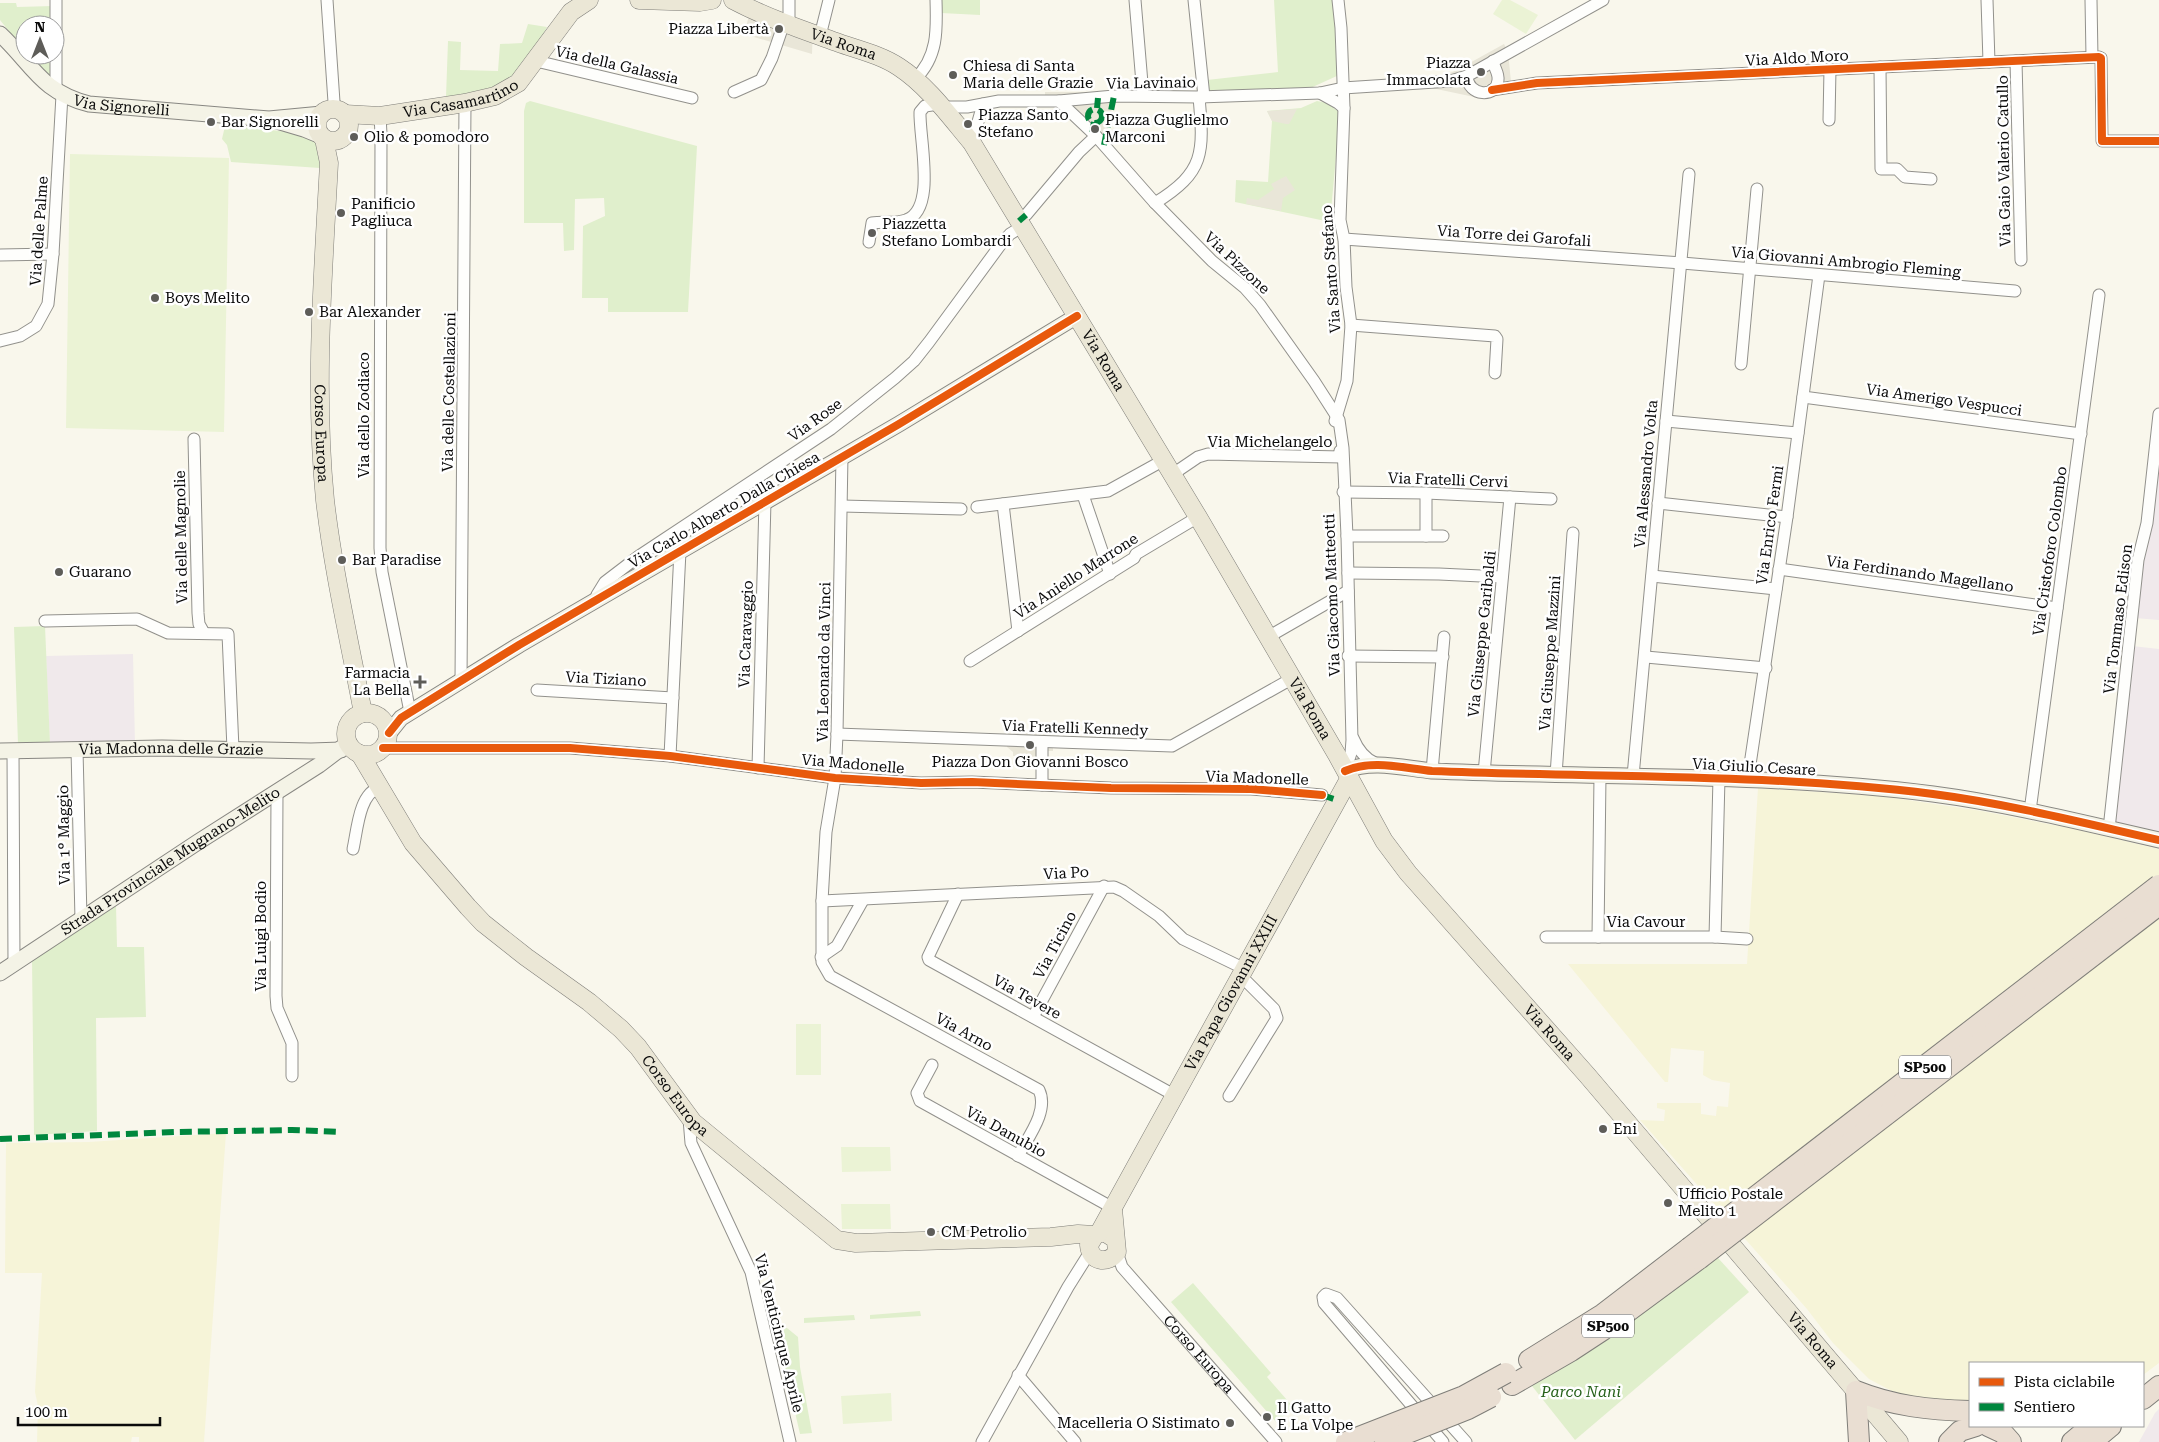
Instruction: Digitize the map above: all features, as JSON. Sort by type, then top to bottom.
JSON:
[{"type":"highway","name":"SP500","points":[[1694,1254],[2159,885]]},
{"type":"highway","name":"SP500","points":[[1385,1442],[1468,1409],[1603,1314],[1694,1254],[2159,904]]},
{"type":"highway","points":[[2144,1381],[2159,1370]]},
{"type":"highway","name":"SP500","points":[[1346,1442],[1509,1379]]},
{"type":"highway","points":[[2144,1399],[2159,1386]]},
{"type":"highway","points":[[1859,1442],[1856,1391],[1875,1398],[1917,1408],[1969,1411]]},
{"type":"highway","points":[[1949,1442],[1960,1431],[1973,1427]]},
{"type":"highway","points":[[1990,1427],[2002,1433],[2011,1442]]},
{"type":"highway","points":[[2072,1442],[2090,1427]]},
{"type":"highway","points":[[2092,1442],[2110,1427]]},
{"type":"highway","points":[[2111,1442],[2118,1427]]},
{"type":"main road","name":"Via Casamartino","points":[[336,112],[380,116],[465,103],[495,96],[518,83],[571,12],[589,0]]},
{"type":"main road","points":[[639,0],[700,2],[712,0]]},
{"type":"main road","name":"Via Roma","points":[[733,0],[787,24],[898,66],[941,106],[972,143],[1024,221],[1077,316],[1346,765],[1384,841],[1408,873],[1587,1075],[1899,1442]]},
{"type":"main road","points":[[336,112],[348,132],[328,139],[317,125],[336,112]]},
{"type":"main road","name":"Corso Europa","points":[[328,139],[329,163],[319,359],[320,418],[325,500],[376,722],[379,788]]},
{"type":"main road","points":[[357,715],[376,722],[373,754],[351,749],[346,732],[348,725],[357,715]]},
{"type":"main road","name":"Corso Europa","points":[[351,749],[379,788],[413,843],[456,896],[490,929],[589,1002],[621,1030],[638,1047],[693,1127],[717,1142],[837,1240],[856,1243],[1051,1237],[1103,1250]]},
{"type":"main road","name":"Via Papa Giovanni XXIII","points":[[1112,1208],[1243,973],[1346,765]]},
{"type":"main road","points":[[1103,1250],[1112,1208]]},
{"type":"street","name":"Via delle Palme","points":[[0,341],[29,332],[40,321],[49,298],[53,254],[59,94],[56,0]]},
{"type":"street","points":[[328,0],[336,112]]},
{"type":"street","points":[[734,92],[762,78],[787,24],[789,0]]},
{"type":"street","points":[[820,36],[829,0]]},
{"type":"street","points":[[914,79],[924,70],[933,52],[936,36],[936,0]]},
{"type":"street","points":[[1135,0],[1143,95]]},
{"type":"street","points":[[1155,203],[1173,192],[1195,168],[1201,147],[1202,97],[1194,0]]},
{"type":"street","name":"Via Santo Stefano","points":[[1335,414],[1340,405],[1347,381],[1351,325],[1346,287],[1344,239],[1340,220],[1344,108],[1338,0]]},
{"type":"street","points":[[1343,88],[1440,82],[1467,76],[1492,64],[1603,0]]},
{"type":"street","points":[[1988,0],[1989,62]]},
{"type":"street","points":[[2091,0],[2092,57],[2101,58],[2102,141],[2159,141]]},
{"type":"street","name":"Via Signorelli","points":[[0,34],[13,46],[32,70],[59,94],[73,100],[106,106],[269,119],[336,112]]},
{"type":"street","name":"Via Aldo Moro","points":[[1498,88],[1537,83],[2092,57]]},
{"type":"street","name":"Via della Galassia","points":[[536,61],[692,98]]},
{"type":"street","name":"Via Gaio Valerio Catullo","points":[[2016,61],[2021,260]]},
{"type":"street","points":[[1440,82],[1470,88],[1482,93],[1498,88],[1498,73],[1492,64]]},
{"type":"street","points":[[1880,67],[1881,169],[1897,169],[1901,175],[1908,178],[1931,179]]},
{"type":"street","points":[[1830,69],[1830,120]]},
{"type":"street","points":[[1467,76],[1470,88]]},
{"type":"street","name":"Via Lavinaio","points":[[983,104],[1008,101],[1059,101],[1143,95],[1202,97],[1320,93],[1343,88]]},
{"type":"street","points":[[1320,93],[1344,108]]},
{"type":"street","points":[[1059,101],[1096,136]]},
{"type":"street","name":"Via delle Costellazioni","points":[[461,682],[465,103]]},
{"type":"street","points":[[869,242],[871,223],[905,221],[913,217],[919,210],[923,200],[924,179],[920,112],[925,106],[966,107],[983,104],[972,143]]},
{"type":"street","name":"Via dello Zodiaco","points":[[380,116],[380,548],[382,572],[406,715]]},
{"type":"street","name":"Via Signorelli","points":[[269,119],[304,129],[328,139]]},
{"type":"street","name":"Via Pizzone","points":[[1096,136],[1155,203],[1212,261],[1245,288],[1260,305],[1335,414]]},
{"type":"street","name":"Via Rose","points":[[595,602],[605,582],[639,556],[831,428],[914,361],[1001,244],[1024,221],[1080,152],[1096,136]]},
{"type":"street","name":"Via Alessandro Volta","points":[[1633,776],[1646,657],[1658,504],[1689,174]]},
{"type":"street","points":[[1741,364],[1757,189]]},
{"type":"street","name":"Via Torre dei Garofali","points":[[1344,239],[1682,263]]},
{"type":"street","points":[[0,254],[53,254]]},
{"type":"street","name":"Via Giovanni Ambrogio Fleming","points":[[1682,263],[2011,291]]},
{"type":"street","name":"Via Enrico Fermi","points":[[1748,778],[1766,668],[1819,275]]},
{"type":"street","name":"Via Cristoforo Colombo","points":[[2030,811],[2099,295]]},
{"type":"street","name":"Via Carlo Alberto Dalla Chiesa","points":[[376,722],[406,715],[519,645],[595,602],[1077,316]]},
{"type":"street","points":[[1351,325],[1493,336],[1497,339],[1495,373]]},
{"type":"street","name":"Via Amerigo Vespucci","points":[[1803,397],[2080,434]]},
{"type":"street","name":"Via Giacomo Matteotti","points":[[1335,414],[1340,430],[1347,536],[1351,732],[1346,765]]},
{"type":"street","name":"Via Tommaso Edison","points":[[2109,828],[2138,560],[2147,522],[2159,414]]},
{"type":"street","points":[[1666,421],[1798,433]]},
{"type":"street","name":"Via delle Magnolie","points":[[194,439],[198,613],[199,624],[204,633]]},
{"type":"street","name":"Via Michelangelo","points":[[977,507],[1083,495],[1114,488],[1208,454],[1342,457]]},
{"type":"street","name":"Via Leonardo da Vinci","points":[[821,957],[826,832],[835,778],[837,734],[842,456]]},
{"type":"street","name":"Via Fratelli Cervi","points":[[1343,492],[1426,493],[1550,499]]},
{"type":"street","points":[[1426,493],[1426,536]]},
{"type":"street","points":[[1083,495],[1110,574]]},
{"type":"street","name":"Via Giuseppe Garibaldi","points":[[1484,773],[1510,497]]},
{"type":"street","name":"Via Caravaggio","points":[[758,768],[765,501]]},
{"type":"street","points":[[1003,504],[1018,631]]},
{"type":"street","points":[[1658,504],[1787,517]]},
{"type":"street","points":[[842,506],[961,508]]},
{"type":"street","name":"Via Aniello Marrone","points":[[970,661],[1110,574],[1134,558],[1136,554],[1198,517]]},
{"type":"street","name":"Via Giuseppe Mazzini","points":[[1556,775],[1573,533]]},
{"type":"street","points":[[1347,536],[1443,536]]},
{"type":"street","points":[[670,756],[680,551]]},
{"type":"street","name":"Via Ferdinando Magellano","points":[[1779,569],[2057,608]]},
{"type":"street","points":[[1348,573],[1502,577]]},
{"type":"street","points":[[1652,576],[1776,589]]},
{"type":"street","points":[[1268,637],[1348,591]]},
{"type":"street","points":[[45,621],[137,619],[168,633],[228,635],[233,749]]},
{"type":"street","points":[[1432,771],[1444,637]]},
{"type":"street","points":[[1348,656],[1443,657]]},
{"type":"street","points":[[1646,657],[1766,668]]},
{"type":"street","name":"Via Fratelli Kennedy","points":[[837,734],[1168,747],[1175,746],[1293,678]]},
{"type":"street","name":"Via Tiziano","points":[[537,690],[673,698]]},
{"type":"street","name":"Via Madonelle","points":[[376,722],[570,748],[670,756],[835,778],[921,783],[972,782],[1111,788],[1251,790],[1322,794]]},
{"type":"street","name":"Via Giacomo Matteotti","points":[[1351,732],[1358,749],[1368,760],[1375,763]]},
{"type":"street","points":[[1042,742],[1042,785]]},
{"type":"street","name":"Via 1° Maggio","points":[[77,749],[81,919]]},
{"type":"street","name":"Via Madonna delle Grazie","points":[[7,751],[233,749],[312,751],[351,749]]},
{"type":"street","name":"Strada Provinciale Mugnano-Melito","points":[[0,973],[277,792],[351,749]]},
{"type":"street","points":[[7,751],[14,963]]},
{"type":"street","name":"Via Giulio Cesare","points":[[1346,765],[1356,766],[1375,763],[1432,771],[1484,773],[1748,778],[1932,794],[2030,811],[2159,840]]},
{"type":"street","points":[[1598,937],[1600,776]]},
{"type":"street","points":[[1715,937],[1719,778]]},
{"type":"street","points":[[354,849],[364,801],[373,790],[379,788]]},
{"type":"street","name":"Via Luigi Bodio","points":[[277,792],[276,996],[277,1008],[292,1043],[292,1076]]},
{"type":"street","name":"Via Po","points":[[822,901],[1104,886],[1123,891],[1164,920],[1183,939],[1243,973],[1274,1009],[1278,1018],[1229,1096]]},
{"type":"street","name":"Via Ticino","points":[[1033,1017],[1104,886]]},
{"type":"street","name":"Via Tevere","points":[[958,894],[928,957],[929,960],[1174,1095]]},
{"type":"street","points":[[821,957],[837,946],[863,900]]},
{"type":"street","name":"Via Cavour","points":[[1546,937],[1715,937],[1747,939]]},
{"type":"street","name":"Via Arno","points":[[821,957],[823,966],[830,976],[1039,1090],[1043,1103],[1042,1109],[1018,1156]]},
{"type":"street","name":"Via Danubio","points":[[932,1064],[917,1093],[920,1101],[1112,1208]]},
{"type":"street","points":[[693,1127],[695,1152]]},
{"type":"street","points":[[695,1152],[702,1142],[717,1142]]},
{"type":"street","name":"Via Venticinque Aprile","points":[[695,1152],[751,1272],[790,1442]]},
{"type":"street","points":[[982,1442],[1068,1287],[1103,1250]]},
{"type":"street","name":"Corso Europa","points":[[1103,1250],[1276,1442]]},
{"type":"street","points":[[1443,1442],[1324,1303],[1323,1297],[1326,1294],[1337,1298],[1466,1442]]},
{"type":"street","points":[[1018,1375],[1075,1442]]},
{"type":"shaded area","name":"Piazza Libertà","points":[[753,1],[813,25],[812,54],[744,34]]},
{"type":"shaded area","name":"Piazza Immacolata","points":[[1504,44],[1508,52],[1511,82],[1514,83],[1515,93],[1479,98],[1427,87],[1440,77],[1457,70]]},
{"type":"shaded area","name":"Piazza Guglielmo Marconi","points":[[1045,92],[1115,92],[1104,149],[1059,108],[1045,106]]},
{"type":"shaded area","points":[[1297,109],[1289,124],[1272,121],[1267,111]]},
{"type":"shaded area","points":[[1286,176],[1295,190],[1283,198],[1281,211],[1246,204],[1247,198],[1258,200],[1274,189],[1271,184]]},
{"type":"shaded area","points":[[2159,441],[2159,620],[2135,618]]},
{"type":"shaded area","points":[[2132,646],[2159,649],[2159,849],[2111,837]]},
{"type":"shaded area","points":[[133,654],[135,745],[50,747],[46,656]]},
{"type":"shaded area","name":"Piazza Don Giovanni Bosco","points":[[1018,729],[1023,732],[1049,733],[1053,739],[1053,751],[1048,751],[1048,757],[1013,756],[1013,752],[1007,747],[1007,740]]},
{"type":"shaded area","points":[[1758,788],[1881,796],[1982,811],[2079,830],[2159,849],[2159,1363],[2144,1374],[2144,1362],[1969,1362],[1969,1406],[1908,1399],[1869,1379],[1833,1343],[1807,1309],[1640,1120],[1664,1121],[1665,1110],[1657,1108],[1657,1103],[1701,1103],[1701,1114],[1716,1116],[1717,1106],[1728,1107],[1730,1083],[1712,1080],[1703,1075],[1704,1051],[1671,1048],[1668,1082],[1665,1082],[1568,964],[1747,964]]},
{"type":"shaded area","points":[[226,1133],[204,1442],[139,1442],[139,1437],[132,1437],[131,1442],[37,1442],[38,1406],[35,1392],[42,1273],[5,1273],[6,1143],[89,1142]]},
{"type":"shaded area","points":[[2159,1409],[2159,1442],[2139,1442],[2155,1413]]},
{"type":"green space","points":[[940,0],[980,0],[980,15],[941,13]]},
{"type":"green space","points":[[1274,0],[1334,0],[1339,75],[1306,90],[1208,94],[1207,80],[1278,72]]},
{"type":"green space","points":[[1502,0],[1510,0],[1538,15],[1526,34],[1493,14]]},
{"type":"green space","points":[[0,3],[16,3],[17,7],[53,6],[53,15],[15,15],[15,39],[0,20]]},
{"type":"green space","points":[[528,24],[547,27],[537,47],[524,66],[508,82],[488,91],[446,97],[448,41],[461,42],[460,70],[498,71],[500,44],[522,43]]},
{"type":"green space","points":[[38,65],[53,65],[54,82]]},
{"type":"green space","points":[[530,101],[697,146],[688,312],[608,312],[608,298],[582,298],[583,226],[605,216],[604,198],[575,199],[574,250],[564,251],[563,223],[524,223],[524,111],[526,103]]},
{"type":"green space","points":[[1317,101],[1327,103],[1340,113],[1330,222],[1235,202],[1236,180],[1268,182],[1272,121],[1267,111],[1301,108]]},
{"type":"green space","points":[[225,126],[287,132],[309,138],[316,142],[320,148],[320,168],[231,162],[227,145],[222,139]]},
{"type":"green space","points":[[70,154],[229,158],[224,432],[66,428]]},
{"type":"green space","points":[[45,626],[50,744],[18,744],[14,627]]},
{"type":"green space","points":[[116,905],[117,947],[144,947],[146,1017],[96,1018],[97,1131],[34,1135],[32,959]]},
{"type":"green space","points":[[796,1024],[821,1024],[821,1075],[796,1075]]},
{"type":"green space","points":[[841,1147],[890,1147],[891,1171],[842,1172]]},
{"type":"green space","points":[[841,1204],[890,1204],[891,1229],[842,1229]]},
{"type":"green space","name":"Parco Nani","points":[[1718,1258],[1749,1292],[1575,1440],[1532,1386]]},
{"type":"green space","points":[[1193,1283],[1271,1373],[1267,1377],[1294,1408],[1276,1422],[1171,1302]]},
{"type":"green space","points":[[920,1311],[921,1316],[870,1319],[870,1315]]},
{"type":"green space","points":[[854,1315],[855,1320],[804,1323],[804,1318]]},
{"type":"green space","points":[[787,1328],[798,1337],[800,1367],[812,1433],[800,1434],[776,1329]]},
{"type":"green space","points":[[891,1393],[892,1421],[843,1424],[841,1396]]},
{"type":"marked path","points":[[1104,145],[1114,96]]},
{"type":"marked path","points":[[1097,108],[1098,98]]},
{"type":"marked path","points":[[1092,109],[1098,109],[1102,116],[1098,123],[1092,123],[1088,119],[1088,113],[1092,109]]},
{"type":"marked path","points":[[1092,132],[1094,122]]},
{"type":"marked path","points":[[1019,221],[1026,215]]},
{"type":"marked path","points":[[1322,795],[1337,800]]},
{"type":"marked path","points":[[0,1139],[174,1132],[292,1130],[340,1132]]},
{"type":"cycle path","points":[[1492,90],[1537,83],[2099,57],[2101,58],[2102,141],[2159,141]]},
{"type":"cycle path","points":[[389,733],[401,718],[519,645],[899,424],[1077,316]]},
{"type":"cycle path","points":[[383,748],[570,748],[670,756],[835,778],[921,783],[972,782],[1111,788],[1251,789],[1322,795]]},
{"type":"cycle path","points":[[1345,771],[1355,767],[1377,765],[1432,771],[1746,779],[1871,787],[1990,803],[2159,840]]},
{"type":"place","name":"Piazza Libertà","points":[[779,29]]},
{"type":"place","name":"Piazza Immacolata","points":[[1481,72]]},
{"type":"place","name":"Chiesa di Santa Maria delle Grazie","points":[[953,75]]},
{"type":"place","name":"Bar Signorelli","points":[[211,122]]},
{"type":"place","name":"Piazza Santo Stefano","points":[[968,124]]},
{"type":"place","name":"Piazza Guglielmo Marconi","points":[[1095,129]]},
{"type":"place","name":"Olio & pomodoro","points":[[354,137]]},
{"type":"place","name":"Panificio Pagliuca","points":[[341,213]]},
{"type":"place","name":"Piazzetta Stefano Lombardi","points":[[872,233]]},
{"type":"place","name":"Boys Melito","points":[[155,298]]},
{"type":"place","name":"Bar Alexander","points":[[309,312]]},
{"type":"place","name":"Bar Paradise","points":[[342,560]]},
{"type":"place","name":"Guarano","points":[[59,572]]},
{"type":"place","name":"Farmacia La Bella","points":[[420,682]]},
{"type":"place","name":"Piazza Don Giovanni Bosco","points":[[1030,745]]},
{"type":"place","name":"Eni","points":[[1603,1129]]},
{"type":"place","name":"Ufficio Postale Melito 1","points":[[1668,1203]]},
{"type":"place","name":"CM Petrolio","points":[[931,1232]]},
{"type":"place","name":"Il Gatto E La Volpe","points":[[1267,1417]]},
{"type":"place","name":"Macelleria O Sistimato","points":[[1230,1423]]}]
